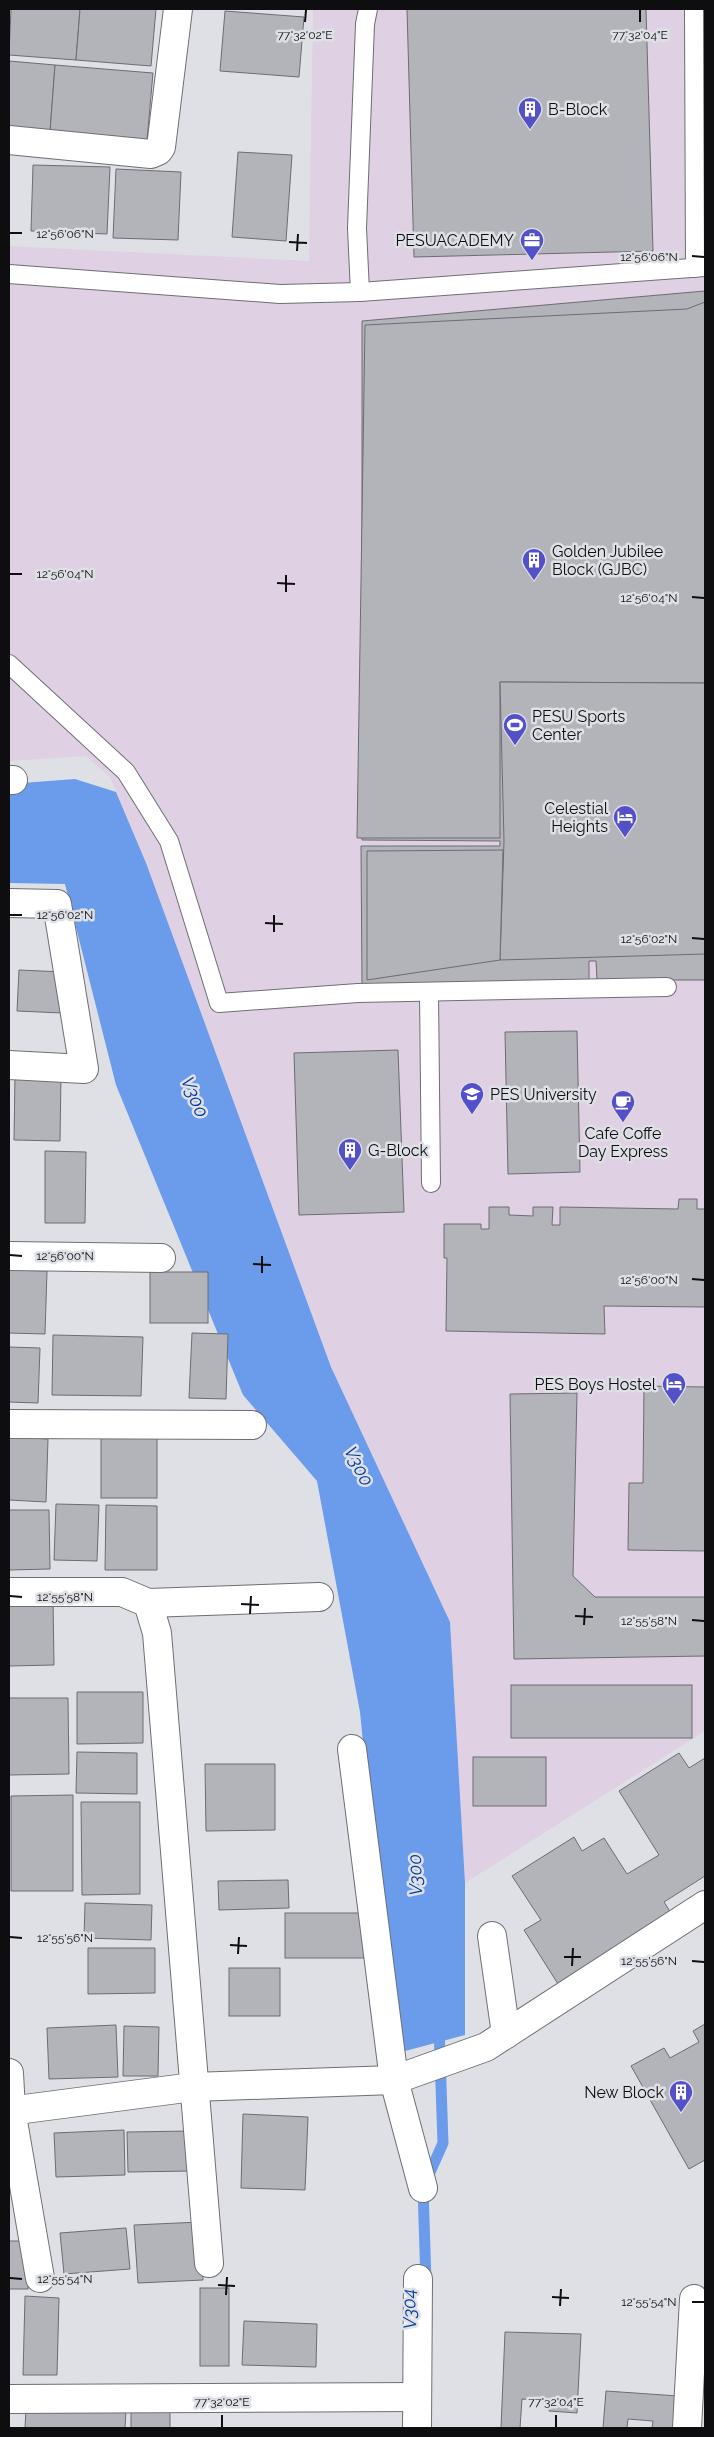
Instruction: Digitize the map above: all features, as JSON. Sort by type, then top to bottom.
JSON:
[{"type":"street","points":[[9,140],[151,154],[158,151],[161,146],[178,9]]},
{"type":"street","points":[[9,903],[58,904],[84,1069],[9,1065]]},
{"type":"street","points":[[9,1256],[161,1258]]},
{"type":"street","points":[[9,1424],[252,1425]]},
{"type":"street","points":[[9,1592],[122,1592],[148,1603],[319,1597]]},
{"type":"street","points":[[148,1603],[157,1633],[209,2263]]},
{"type":"street","points":[[352,1749],[394,2080],[423,2188]]},
{"type":"street","points":[[10,2110],[193,2087],[394,2080],[496,2040],[705,1905]]},
{"type":"street","points":[[492,1936],[496,2040]]},
{"type":"street","points":[[9,2074],[10,2110],[40,2278]]},
{"type":"street","points":[[417,2428],[418,2279]]},
{"type":"street","points":[[687,2428],[694,2299]]},
{"type":"street","points":[[9,2399],[417,2397]]},
{"type":"lane","points":[[360,292],[357,228],[364,24],[368,9]]},
{"type":"lane","points":[[9,274],[280,294],[360,292],[700,268],[694,9]]},
{"type":"lane","points":[[9,664],[126,772],[169,842],[219,1003],[358,993],[667,986]]},
{"type":"lane","points":[[429,992],[430,1183]]},
{"type":"shaded area","name":"PES University","points":[[313,9],[705,9],[705,1731],[465,1883],[450,1622],[331,1367],[146,863],[110,777],[86,756],[9,761],[9,246],[309,261]]},
{"type":"water","points":[[75,779],[116,792],[146,863],[331,1367],[450,1622],[465,1883],[465,2035],[394,2054],[360,1712],[317,1481],[243,1395],[116,1085],[65,884],[9,883],[9,784]]},
{"type":"building","points":[[11,9],[80,9],[76,60],[9,55]]},
{"type":"building","points":[[80,9],[156,9],[151,66],[76,60]]},
{"type":"building","name":"B-Block","points":[[407,9],[646,9],[653,251],[414,257]]},
{"type":"building","points":[[225,11],[304,17],[299,77],[220,71]]},
{"type":"building","points":[[9,61],[55,65],[50,132],[9,129]]},
{"type":"building","points":[[55,65],[153,73],[147,140],[50,132]]},
{"type":"building","points":[[238,152],[292,155],[286,241],[232,237]]},
{"type":"building","points":[[33,165],[110,167],[107,234],[31,231]]},
{"type":"building","points":[[116,169],[181,172],[178,240],[113,238]]},
{"type":"building","name":"Golden Jubilee Block (GJBC)","points":[[705,291],[705,980],[597,980],[596,961],[589,961],[589,981],[362,986],[361,846],[500,846],[500,841],[362,840],[362,321]]},
{"type":"building","name":"Golden Jubilee Block (GJBC)","points":[[705,302],[705,683],[500,682],[500,838],[357,838],[365,325],[687,309]]},
{"type":"building","points":[[500,682],[705,683],[705,954],[500,960],[504,841]]},
{"type":"building","points":[[503,850],[500,960],[367,980],[367,851]]},
{"type":"building","points":[[19,970],[64,972],[62,1013],[17,1011]]},
{"type":"building","points":[[577,1031],[580,1172],[508,1174],[505,1032]]},
{"type":"building","name":"G-Block","points":[[398,1050],[404,1212],[299,1215],[294,1053]]},
{"type":"building","points":[[15,1075],[61,1075],[60,1141],[14,1140]]},
{"type":"building","points":[[45,1151],[86,1152],[85,1223],[45,1223]]},
{"type":"building","points":[[679,1199],[697,1199],[697,1209],[705,1209],[705,1307],[604,1306],[605,1334],[446,1331],[447,1258],[444,1258],[444,1224],[481,1224],[481,1229],[489,1229],[489,1207],[509,1207],[509,1215],[533,1216],[533,1207],[553,1207],[552,1225],[560,1225],[560,1207],[678,1209]]},
{"type":"building","points":[[9,1270],[47,1271],[45,1334],[9,1333]]},
{"type":"building","points":[[150,1272],[208,1272],[208,1323],[150,1323]]},
{"type":"building","points":[[192,1333],[228,1334],[226,1399],[189,1398]]},
{"type":"building","points":[[53,1335],[143,1337],[141,1396],[52,1395]]},
{"type":"building","points":[[9,1347],[40,1348],[38,1403],[9,1402]]},
{"type":"building","name":"PES Boys Hostel","points":[[644,1386],[705,1387],[705,1551],[628,1550],[629,1483],[643,1483]]},
{"type":"building","name":"PES Boys Hostel","points":[[577,1393],[573,1576],[595,1597],[705,1597],[705,1656],[514,1659],[510,1394]]},
{"type":"building","points":[[9,1437],[48,1439],[46,1502],[9,1500]]},
{"type":"building","points":[[101,1437],[157,1437],[157,1498],[101,1498]]},
{"type":"building","points":[[56,1504],[99,1505],[97,1561],[54,1560]]},
{"type":"building","points":[[106,1505],[157,1506],[157,1570],[105,1570]]},
{"type":"building","points":[[9,1510],[49,1510],[50,1569],[9,1570]]},
{"type":"building","points":[[53,1601],[54,1665],[9,1666],[9,1602]]},
{"type":"building","points":[[511,1685],[692,1685],[692,1738],[511,1738]]},
{"type":"building","points":[[77,1692],[143,1692],[143,1743],[77,1744]]},
{"type":"building","points":[[9,1698],[68,1698],[69,1774],[9,1775]]},
{"type":"building","points":[[77,1752],[137,1753],[137,1794],[76,1793]]},
{"type":"building","points":[[679,1753],[689,1768],[705,1758],[705,1876],[664,1902],[671,1913],[558,1984],[524,1930],[541,1920],[512,1876],[574,1837],[582,1851],[604,1838],[627,1874],[659,1855],[619,1791]]},
{"type":"building","points":[[473,1757],[546,1757],[546,1806],[473,1806]]},
{"type":"building","points":[[205,1764],[275,1764],[275,1830],[206,1831]]},
{"type":"building","points":[[73,1795],[73,1891],[11,1891],[11,1796]]},
{"type":"building","points":[[81,1802],[140,1802],[140,1894],[82,1895]]},
{"type":"building","points":[[288,1880],[289,1908],[219,1910],[218,1881]]},
{"type":"building","points":[[85,1903],[152,1905],[151,1940],[84,1938]]},
{"type":"building","points":[[285,1913],[364,1913],[364,1958],[285,1958]]},
{"type":"building","points":[[88,1948],[155,1948],[155,1993],[88,1994]]},
{"type":"building","points":[[229,1968],[280,1968],[280,2016],[229,2016]]},
{"type":"building","name":"New Block","points":[[705,2024],[705,2160],[689,2169],[631,2066],[664,2048],[670,2058],[699,2042],[693,2031]]},
{"type":"building","points":[[116,2025],[118,2077],[49,2079],[47,2028]]},
{"type":"building","points":[[124,2026],[159,2027],[158,2076],[123,2076]]},
{"type":"building","points":[[243,2114],[308,2117],[305,2190],[241,2188]]},
{"type":"building","points":[[124,2130],[125,2175],[56,2177],[54,2133]]},
{"type":"building","points":[[190,2131],[191,2171],[128,2172],[127,2132]]},
{"type":"building","points":[[200,2222],[203,2280],[138,2283],[134,2225]]},
{"type":"building","points":[[126,2228],[130,2269],[64,2274],[60,2233]]},
{"type":"building","points":[[9,2241],[28,2241],[28,2289],[9,2289]]},
{"type":"building","points":[[200,2288],[229,2288],[229,2366],[200,2366]]},
{"type":"building","points":[[25,2296],[59,2298],[57,2375],[23,2375]]},
{"type":"building","points":[[244,2321],[317,2324],[316,2367],[242,2365]]},
{"type":"building","points":[[505,2332],[581,2334],[577,2413],[549,2411],[550,2401],[522,2399],[520,2428],[501,2428]]},
{"type":"building","points":[[606,2391],[678,2396],[676,2428],[652,2428],[653,2421],[628,2419],[627,2428],[603,2428]]},
{"type":"building","points":[[26,2407],[126,2411],[125,2428],[25,2428]]},
{"type":"building","points":[[131,2409],[170,2411],[170,2428],[131,2428]]},
{"type":"waterway","name":"V300","points":[[426,2282],[423,2188],[443,2143],[439,2027]]},
{"type":"place","name":"B-Block","points":[[530,130]]},
{"type":"place","name":"PESUACADEMY","points":[[532,261]]},
{"type":"place","name":"Golden Jubilee Block (GJBC)","points":[[534,581]]},
{"type":"place","name":"PESU Sports Center","points":[[515,746]]},
{"type":"place","name":"Celestial Heights","points":[[625,838]]},
{"type":"place","name":"PES University","points":[[472,1115]]},
{"type":"place","name":"Cafe Coffe Day Express","points":[[623,1123]]},
{"type":"place","name":"G-Block","points":[[350,1171]]},
{"type":"place","name":"PES Boys Hostel","points":[[674,1405]]},
{"type":"place","name":"New Block","points":[[681,2113]]},
{"type":"water label","name":"V304","points":[[409,2309]]}]
